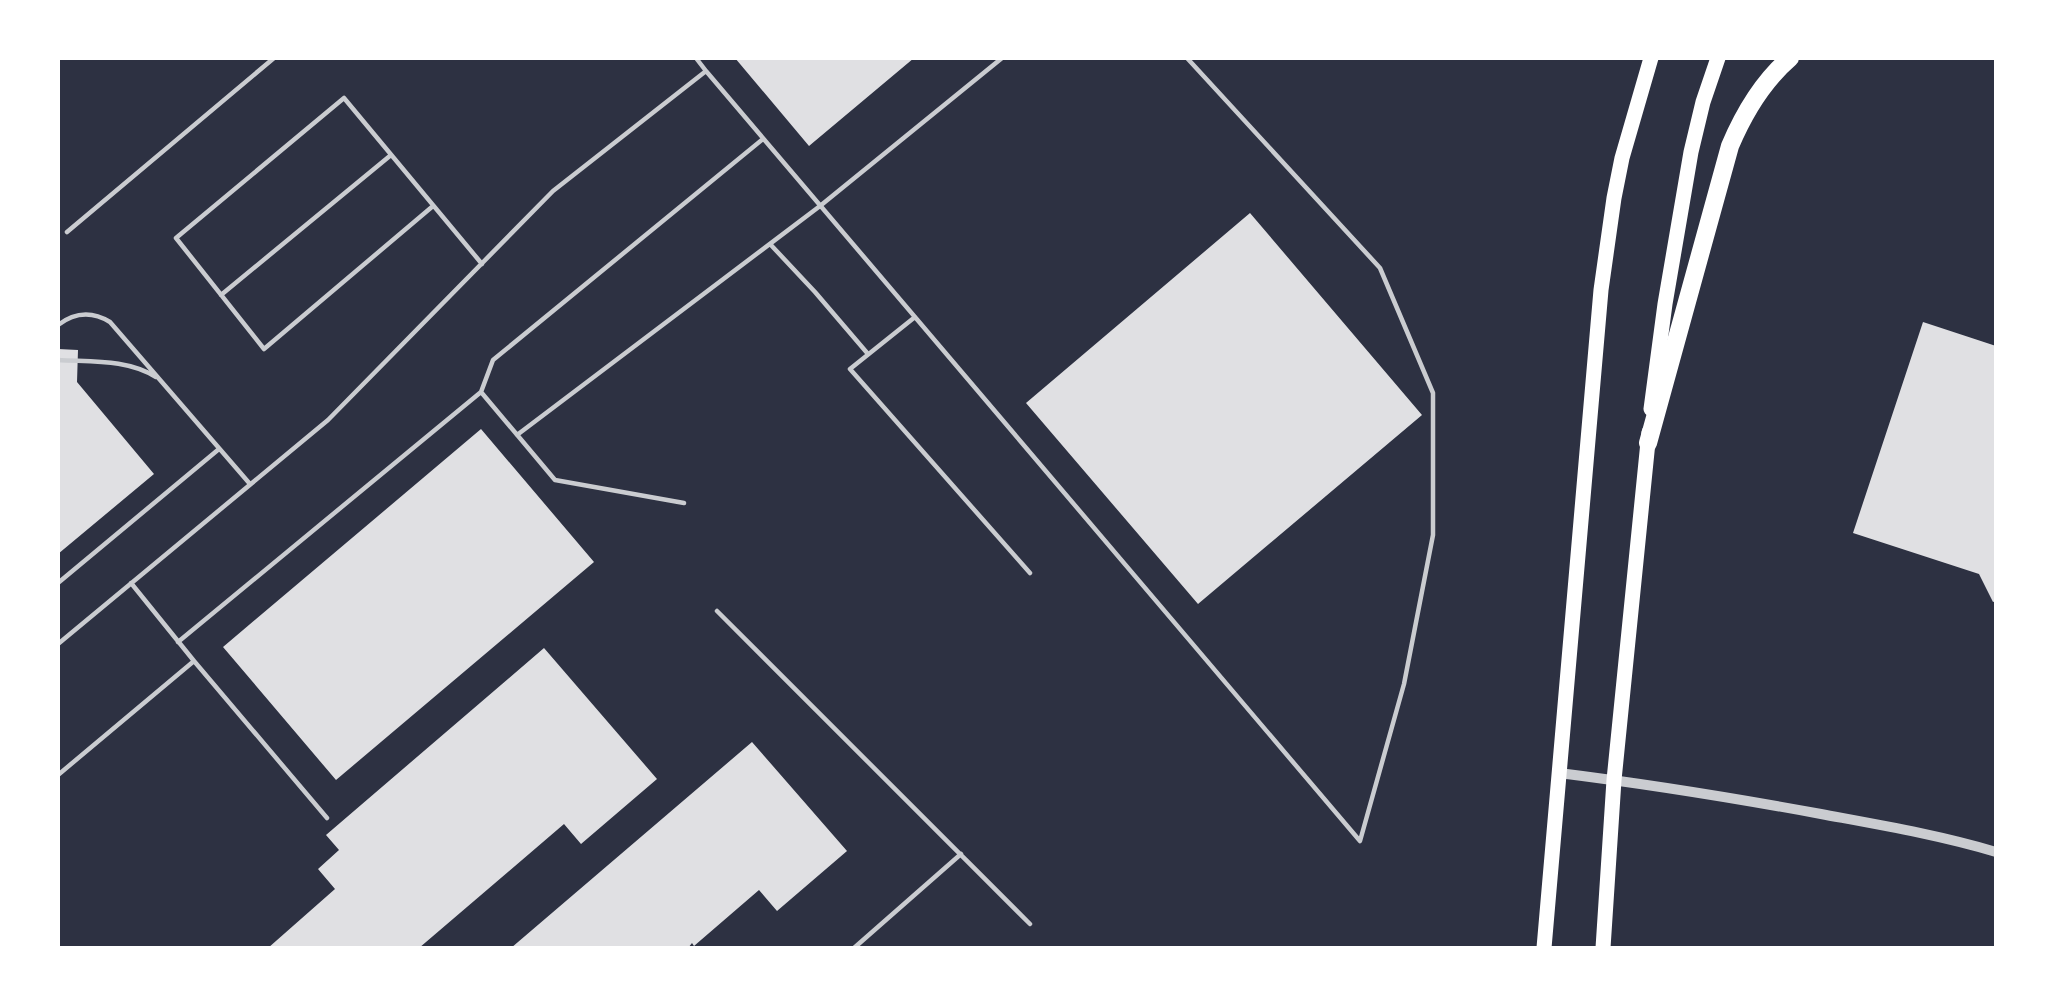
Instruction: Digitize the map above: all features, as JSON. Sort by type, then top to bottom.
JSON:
[{"type":"highway","points":[[1648,443],[1724,163],[1750,106],[1768,81],[1790,58]]},
{"type":"main road","points":[[1544,948],[1600,290],[1622,158],[1651,58]]},
{"type":"main road","points":[[1603,948],[1614,780],[1648,443],[1665,304],[1691,152],[1703,102],[1718,58]]},
{"type":"street","points":[[1559,773],[1686,791],[1880,825],[1995,852]]},
{"type":"lane","points":[[67,232],[274,58]]},
{"type":"lane","points":[[696,58],[1360,841],[1404,684],[1433,535],[1433,393],[1380,268],[1187,58]]},
{"type":"lane","points":[[517,435],[820,206],[1002,58]]},
{"type":"lane","points":[[58,644],[328,420],[553,191],[706,71]]},
{"type":"lane","points":[[433,206],[264,350],[176,238],[344,98],[482,264]]},
{"type":"lane","points":[[178,642],[481,392],[493,360],[763,139]]},
{"type":"lane","points":[[221,295],[391,155]]},
{"type":"lane","points":[[770,244],[868,354]]},
{"type":"lane","points":[[58,325],[68,318],[82,314],[97,315],[116,327],[250,484]]},
{"type":"lane","points":[[915,317],[850,369],[1030,573]]},
{"type":"lane","points":[[58,360],[123,364],[136,367],[147,371],[165,385]]},
{"type":"lane","points":[[481,392],[555,480],[684,503]]},
{"type":"lane","points":[[58,583],[219,449]]},
{"type":"lane","points":[[131,583],[327,818]]},
{"type":"lane","points":[[717,611],[1030,924]]},
{"type":"lane","points":[[58,775],[194,661]]},
{"type":"lane","points":[[854,948],[961,854]]},
{"type":"building","points":[[735,58],[914,58],[809,146]]},
{"type":"building","points":[[1250,213],[1422,415],[1198,604],[1026,403]]},
{"type":"building","points":[[1923,322],[1996,346],[1996,601],[1993,602],[1979,574],[1853,533]]},
{"type":"building","points":[[58,349],[78,350],[77,382],[154,474],[58,554]]},
{"type":"building","points":[[481,429],[594,562],[336,780],[223,647]]},
{"type":"building","points":[[544,648],[657,779],[581,844],[564,824],[419,948],[268,948],[335,889],[318,869],[339,850],[326,835]]},
{"type":"building","points":[[752,742],[847,851],[777,911],[759,890],[694,946],[692,943],[688,948],[511,948]]}]
